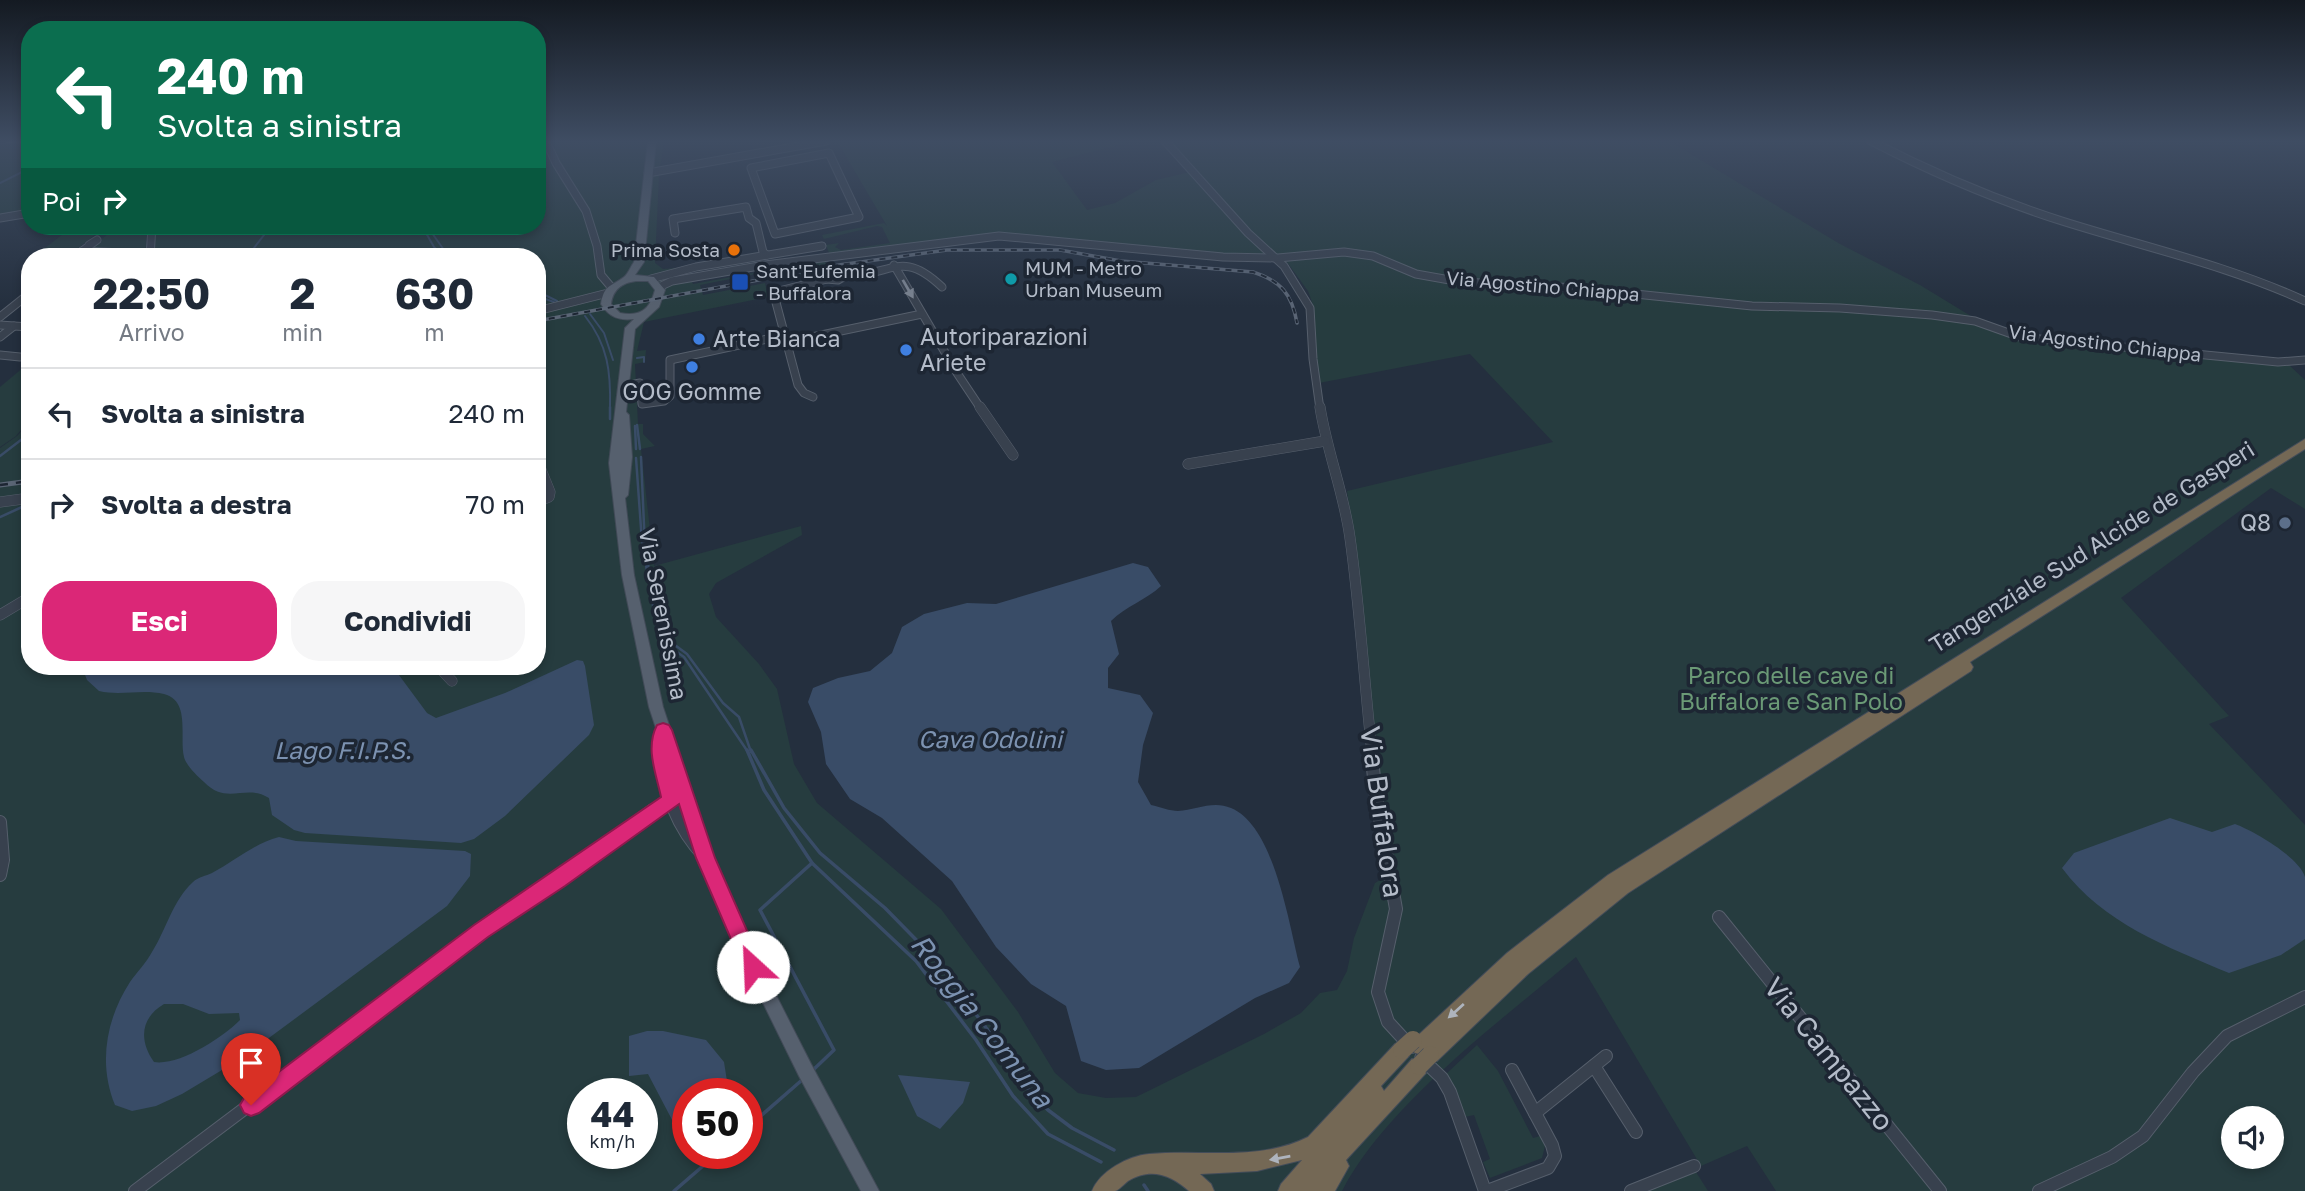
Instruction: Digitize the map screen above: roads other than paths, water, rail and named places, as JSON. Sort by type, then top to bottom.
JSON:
[{"type":"highway","name":"Tangenziale Sud Alcide de Gasperi","points":[[1288,1191],[1437,1028],[1524,950],[1614,880],[2305,443]]},
{"type":"highway","name":"Tangenziale Sud Alcide de Gasperi","points":[[1306,1191],[1401,1084],[1416,1052],[1622,888],[2305,453]]},
{"type":"highway","points":[[1102,1191],[1130,1168],[1162,1164],[1271,1160],[1301,1153],[1315,1144],[1416,1052]]},
{"type":"highway","points":[[1323,1191],[1332,1175],[1383,1116],[1401,1084]]},
{"type":"highway","points":[[1162,1164],[1184,1173],[1204,1191]]},
{"type":"main road","points":[[639,262],[649,279],[659,287],[660,297],[630,328],[622,317],[610,311],[608,291],[626,279],[639,262],[646,197]]},
{"type":"main road","points":[[626,279],[649,279]]},
{"type":"main road","points":[[622,317],[642,314]]},
{"type":"main road","name":"Via Serenissima","points":[[630,328],[623,404],[616,434],[616,482],[621,502],[628,575],[663,730],[706,858],[771,1004],[870,1191]]},
{"type":"main road","name":"Via Serenissima","points":[[621,502],[626,457],[623,404]]},
{"type":"main road","points":[[616,434],[620,439],[620,454],[626,457]]},
{"type":"street","points":[[546,312],[589,301],[608,291],[601,275],[597,246],[586,211],[577,197]]},
{"type":"street","points":[[761,197],[773,232],[781,234],[859,217],[849,197]]},
{"type":"street","name":"Via Buffalora","points":[[1215,197],[1248,233],[1278,258],[1293,276],[1310,308],[1313,359],[1325,441],[1340,488],[1350,536],[1376,796],[1396,909],[1378,983],[1380,1002],[1395,1032],[1446,1085],[1486,1191],[1548,1168],[1553,1163],[1552,1145],[1512,1070]]},
{"type":"street","points":[[1995,197],[2084,228],[2206,261],[2252,277],[2305,301]]},
{"type":"street","points":[[675,233],[673,219],[746,208],[749,218],[755,223],[763,252],[767,256]]},
{"type":"street","points":[[0,218],[21,214]]},
{"type":"street","points":[[811,226],[833,270]]},
{"type":"street","name":"Via Agostino Chiappa","points":[[659,287],[672,281],[827,257],[1009,236],[1091,246],[1278,258],[1351,252],[1373,256],[1409,272],[1461,282],[1577,288],[1752,306],[1840,308],[1932,315],[1975,321],[2020,337],[2289,363],[2305,360]]},
{"type":"street","points":[[649,279],[696,267],[822,246]]},
{"type":"street","points":[[894,265],[957,373],[1013,455]]},
{"type":"street","points":[[813,397],[804,393],[798,385],[774,295],[779,291],[827,279],[862,276],[894,265],[913,266],[942,286]]},
{"type":"street","points":[[827,279],[826,274],[833,270],[842,271],[845,276]]},
{"type":"street","points":[[0,317],[21,302]]},
{"type":"street","points":[[625,386],[640,383],[642,404],[664,401],[670,396],[670,360],[922,314]]},
{"type":"street","points":[[0,325],[21,326]]},
{"type":"street","points":[[0,337],[14,326]]},
{"type":"street","points":[[0,355],[20,358]]},
{"type":"street","points":[[1188,464],[1325,441]]},
{"type":"street","points":[[546,482],[550,492],[546,498]]},
{"type":"street","points":[[0,502],[21,499]]},
{"type":"street","points":[[0,615],[21,602]]},
{"type":"street","points":[[1344,608],[1357,609]]},
{"type":"street","points":[[446,675],[452,681]]},
{"type":"street","points":[[663,730],[659,748],[669,795],[689,840],[706,858]]},
{"type":"street","points":[[135,1191],[481,931],[558,880],[653,810],[669,795]]},
{"type":"street","points":[[0,822],[3,860],[0,875]]},
{"type":"street","name":"Via Campazzo","points":[[1719,917],[1940,1191]]},
{"type":"street","points":[[2039,1191],[2112,1157],[2143,1136],[2193,1072],[2227,1037],[2305,996]]},
{"type":"street","points":[[1535,1113],[1606,1056]]},
{"type":"street","points":[[1594,1066],[1636,1132]]},
{"type":"street","points":[[1631,1191],[1694,1166]]},
{"type":"water","name":"Cava Odolini","points":[[1133,563],[1148,567],[1161,586],[1111,621],[1119,654],[1108,668],[1108,688],[1140,695],[1153,713],[1143,745],[1138,782],[1151,805],[1178,811],[1218,805],[1231,808],[1246,818],[1259,835],[1278,879],[1300,967],[1289,983],[1255,998],[1139,1068],[1106,1070],[1081,1061],[1066,1006],[1031,984],[996,947],[952,881],[882,818],[850,799],[826,764],[821,732],[808,702],[813,688],[838,678],[870,671],[892,653],[902,627],[924,614],[967,603],[996,604]]},
{"type":"water","name":"Lago F.I.P.S.","points":[[577,660],[583,661],[594,725],[589,735],[505,816],[474,839],[461,843],[305,833],[294,830],[272,815],[269,798],[252,793],[221,793],[195,774],[184,757],[181,712],[172,698],[156,693],[99,691],[85,675],[399,675],[427,713],[436,718],[505,693]]},
{"type":"water","points":[[2170,818],[2212,832],[2235,824],[2253,832],[2294,861],[2305,877],[2305,939],[2281,955],[2229,973],[2160,943],[2117,919],[2078,887],[2062,868],[2074,853]]},
{"type":"water","points":[[279,837],[296,841],[465,851],[471,854],[470,876],[447,906],[242,1058],[182,1094],[156,1106],[132,1111],[115,1105],[107,1074],[107,1042],[115,1011],[130,982],[150,956],[186,889],[193,882]],"holes":[[[164,1004],[183,1004],[209,1014],[239,1013],[240,1020],[200,1049],[175,1060],[154,1062],[144,1038],[146,1023]]]},
{"type":"water","points":[[647,1031],[663,1031],[706,1040],[724,1062],[726,1078],[672,1078],[672,1120],[658,1093],[658,1078],[650,1078],[648,1074],[629,1076],[629,1036]]},
{"type":"water","points":[[898,1075],[970,1082],[963,1103],[940,1129],[917,1116]]},
{"type":"waterway","points":[[254,248],[264,235]]},
{"type":"waterway","name":"Roggia Comuna","points":[[427,235],[435,248]]},
{"type":"waterway","points":[[433,235],[443,248]]},
{"type":"waterway","name":"Roggia Comuna","points":[[546,296],[557,301]]},
{"type":"waterway","name":"Roggia Comuna","points":[[546,299],[554,302]]},
{"type":"waterway","name":"Roggia Comuna","points":[[590,314],[604,333],[613,360]]},
{"type":"waterway","points":[[585,316],[599,338],[606,360],[610,383],[610,419]]},
{"type":"waterway","points":[[637,358],[644,357],[644,362]]},
{"type":"waterway","name":"Roggia Comuna","points":[[637,425],[640,449]]},
{"type":"waterway","name":"Roggia Comuna","points":[[635,426],[636,449]]},
{"type":"waterway","points":[[0,456],[21,440]]},
{"type":"waterway","name":"Roggia Comuna","points":[[641,457],[645,548],[661,634]]},
{"type":"waterway","name":"Roggia Comuna","points":[[636,458],[642,542],[658,634]]},
{"type":"waterway","points":[[0,517],[21,507]]},
{"type":"waterway","points":[[664,637],[687,654],[723,703],[739,717],[751,752]]},
{"type":"waterway","name":"Roggia Comuna","points":[[674,650],[684,657],[748,751]]},
{"type":"waterway","points":[[751,750],[784,808],[820,853],[885,908],[933,957],[990,1033],[1023,1084],[1048,1110],[1072,1128],[1114,1150]]},
{"type":"waterway","name":"Roggia Comuna","points":[[748,751],[764,790],[812,863]]},
{"type":"waterway","name":"Roggia Comuna","points":[[812,863],[916,961],[976,1040],[1013,1096],[1048,1134],[1101,1162]]},
{"type":"waterway","name":"Roggia Comuna","points":[[812,863],[760,910],[834,1050],[812,1071]]},
{"type":"waterway","name":"Roggia Comuna","points":[[763,1114],[802,1080]]},
{"type":"waterway","name":"Roggia Comuna","points":[[674,1191],[699,1169]]},
{"type":"waterway","points":[[1144,1185],[1148,1191]]},
{"type":"railway","points":[[546,319],[839,265],[947,250],[1060,250],[1121,261],[1253,272],[1278,284],[1284,290],[1292,304],[1297,323]]},
{"type":"railway","points":[[0,485],[21,482]]},
{"type":"place","name":"Prima Sosta","points":[[734,250]]},
{"type":"place","name":"MUM - Metro Urban Museum","points":[[1011,279]]},
{"type":"place","name":"Sant'Eufemia - Buffalora","points":[[740,282]]},
{"type":"place","name":"Arte Bianca","points":[[699,339]]},
{"type":"place","name":"Autoriparazioni Ariete","points":[[906,350]]},
{"type":"place","name":"GOG Gomme","points":[[692,367]]},
{"type":"place","name":"Q8","points":[[2285,523]]},
{"type":"park label","name":"Parco delle cave di Buffalora e San Polo","points":[[1791,689]]}]
